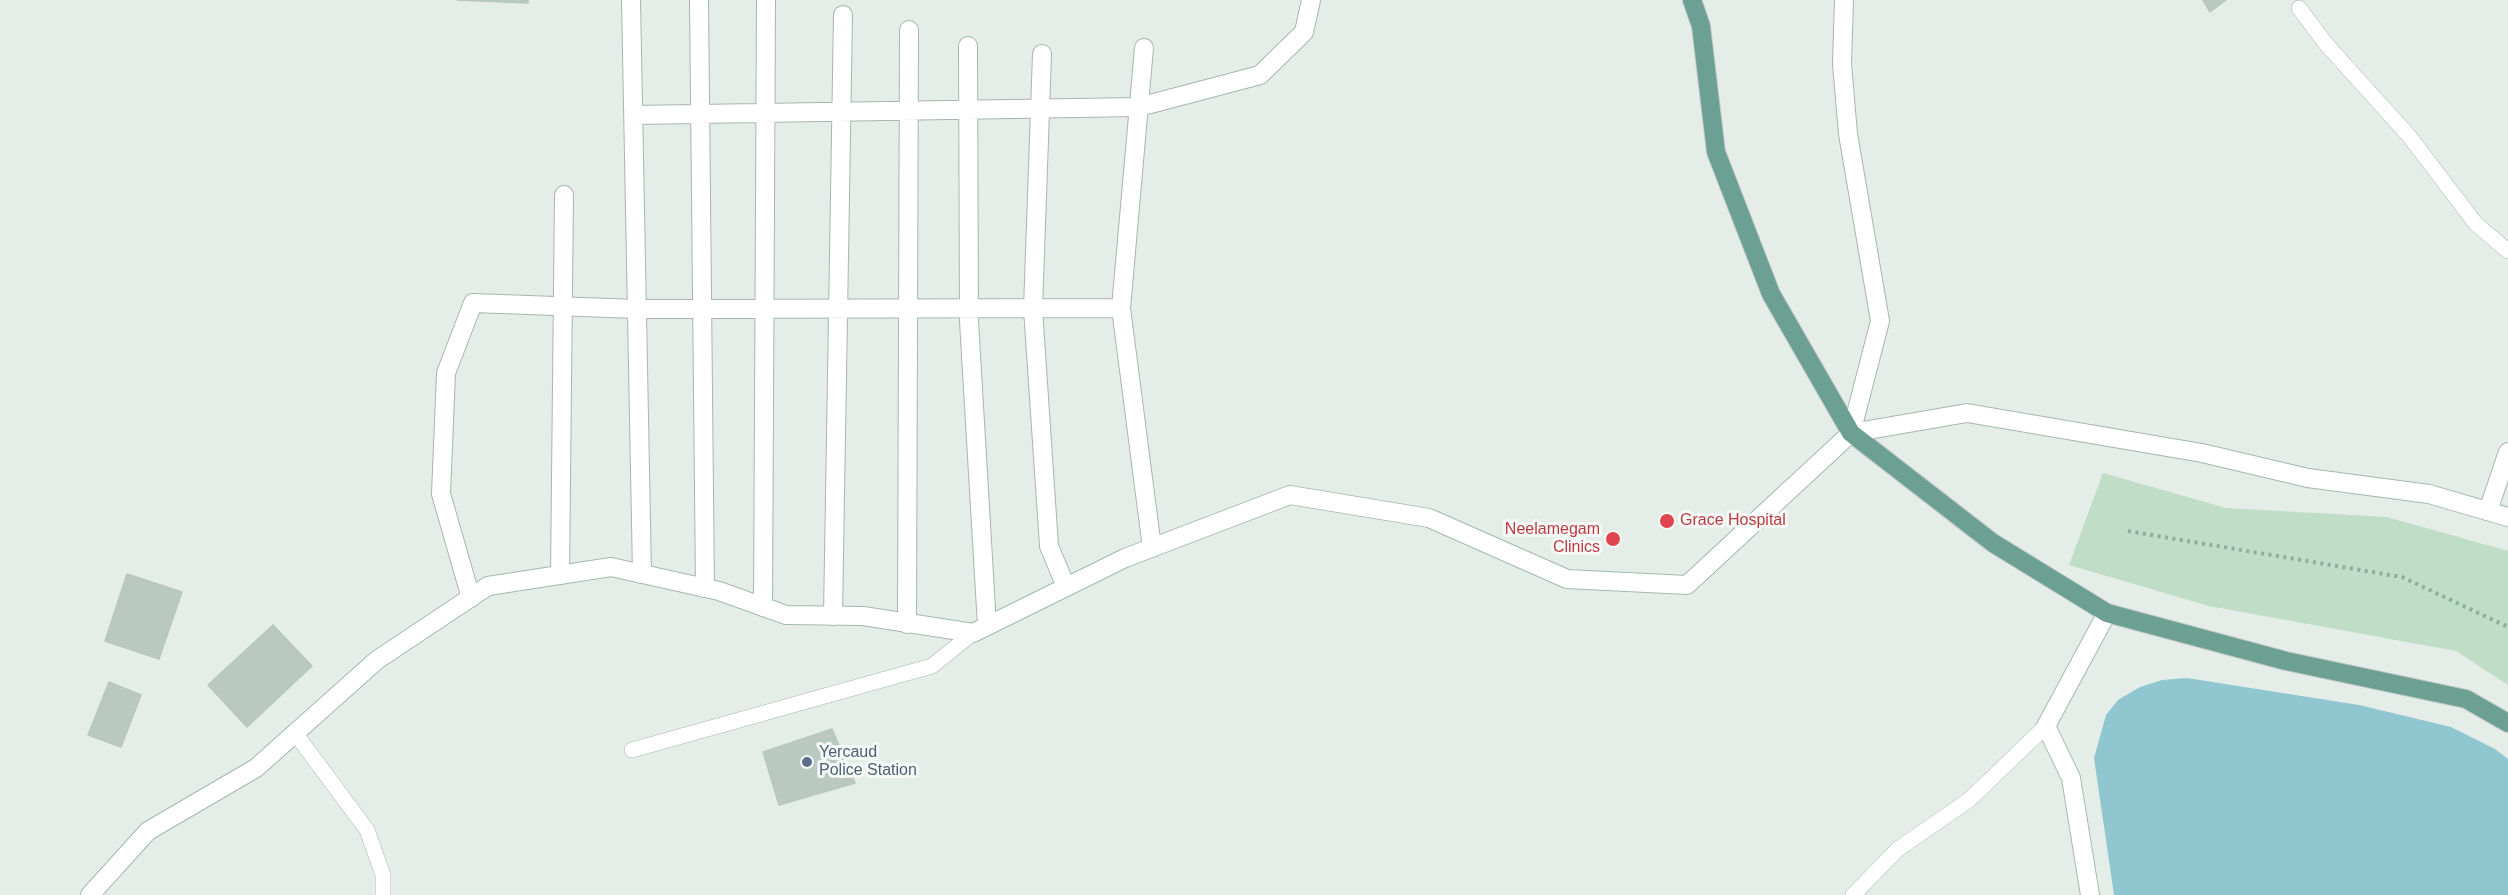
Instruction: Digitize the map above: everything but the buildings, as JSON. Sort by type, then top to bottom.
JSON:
[{"type":"main road","points":[[1692,0],[1701,26],[1716,152],[1771,294],[1851,433],[1993,543],[2107,613],[2286,661],[2466,699],[2508,723]]},
{"type":"street","points":[[631,0],[642,574]]},
{"type":"street","points":[[699,0],[705,588]]},
{"type":"street","points":[[763,607],[766,0]]},
{"type":"street","points":[[633,115],[1139,107],[1260,75],[1304,32],[1311,0]]},
{"type":"street","points":[[90,895],[148,831],[256,768],[378,660],[488,586],[611,567],[705,588],[786,615],[863,616],[907,624],[980,629],[1152,548],[1290,495],[1429,518],[1567,579],[1687,585],[1851,433],[1880,321],[1848,134],[1842,64],[1844,0]]},
{"type":"street","points":[[833,616],[843,15]]},
{"type":"street","points":[[907,624],[909,30]]},
{"type":"street","points":[[968,46],[969,309],[980,629]]},
{"type":"street","points":[[1144,48],[1121,308],[1152,548]]},
{"type":"street","points":[[1042,54],[1033,309],[1049,546],[1066,587]]},
{"type":"street","points":[[560,575],[564,195]]},
{"type":"street","points":[[471,598],[441,494],[446,373],[473,303],[637,309],[1121,308]]},
{"type":"street","points":[[1851,433],[1967,413],[2202,453],[2308,478],[2429,494],[2508,517]]},
{"type":"street","points":[[2488,511],[2508,452]]},
{"type":"street","points":[[2090,895],[2071,778],[2046,726],[2107,613]]},
{"type":"lane","points":[[2299,8],[2326,44],[2409,136],[2476,224],[2508,251]]},
{"type":"lane","points":[[632,750],[932,666],[980,629]]},
{"type":"lane","points":[[1853,895],[1898,849],[1969,800],[2046,726]]},
{"type":"lane","points":[[295,733],[367,830],[383,874],[383,895]]},
{"type":"path","points":[[2128,531],[2402,577],[2508,627]]},
{"type":"green space","points":[[2103,473],[2226,508],[2387,517],[2508,551],[2508,685],[2456,651],[2209,606],[2069,565]]},
{"type":"water","points":[[2187,678],[2359,705],[2451,727],[2495,749],[2508,759],[2508,895],[2114,895],[2094,758],[2106,715],[2118,700],[2140,687],[2162,680]]},
{"type":"place","name":"Grace Hospital","points":[[1667,521]]},
{"type":"place","name":"Neelamegam Clinics","points":[[1613,539]]},
{"type":"place","name":"Yercaud Police Station","points":[[807,762]]}]
